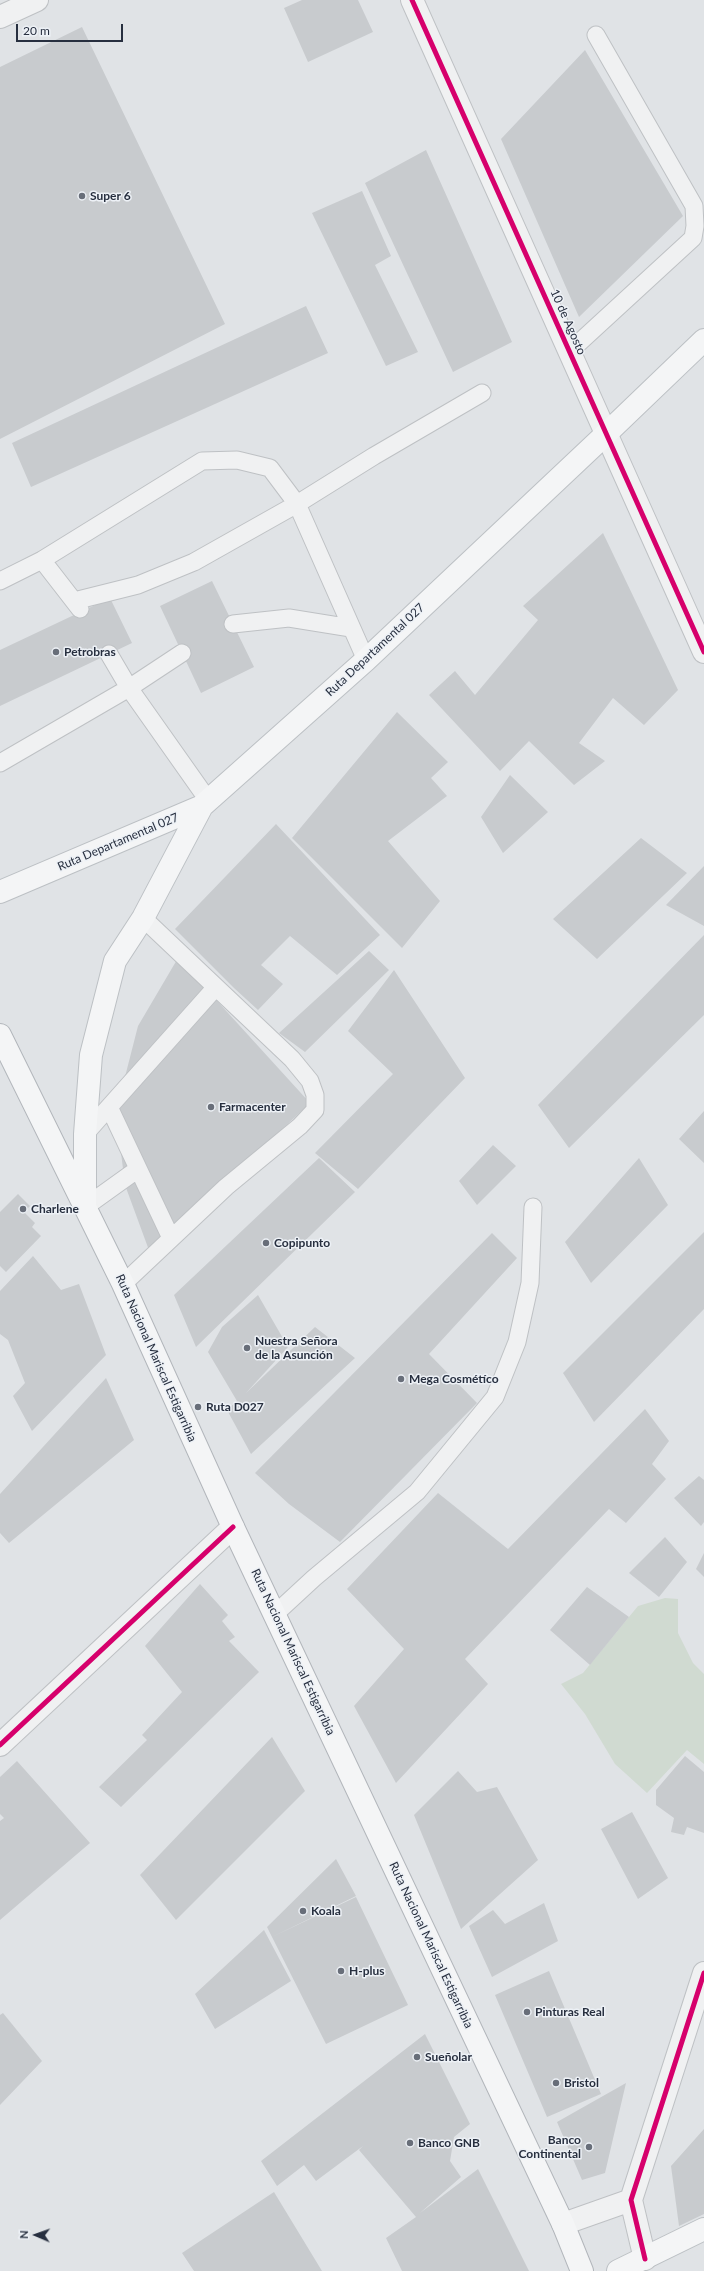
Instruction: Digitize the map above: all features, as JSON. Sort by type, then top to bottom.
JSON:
[{"type":"main road","name":"Ruta Departamental 027","points":[[0,892],[205,803],[366,660],[704,340]]},
{"type":"main road","points":[[84,1207],[85,1134],[91,1054],[114,961],[143,918],[205,803]]},
{"type":"main road","name":"Ruta Nacional Mariscal Estigarribia","points":[[0,1035],[123,1284],[233,1527],[563,2224],[582,2271]]},
{"type":"main road","points":[[618,2271],[704,2229]]},
{"type":"street","points":[[0,17],[36,0]]},
{"type":"street","name":"10 de Agosto","points":[[412,0],[704,652]]},
{"type":"street","points":[[0,1745],[233,1527]]},
{"type":"street","points":[[645,2259],[631,2200],[704,1973]]},
{"type":"street","points":[[563,2224],[631,2200]]},
{"type":"lane","points":[[570,351],[693,238],[696,226],[694,206],[596,35]]},
{"type":"lane","points":[[42,560],[77,606],[138,585],[194,562],[297,504],[374,456],[482,393]]},
{"type":"lane","points":[[0,581],[42,560],[202,461],[237,460],[270,468],[297,504],[366,660]]},
{"type":"lane","points":[[233,624],[289,618],[352,628]]},
{"type":"lane","points":[[0,762],[129,688],[182,652]]},
{"type":"lane","points":[[109,654],[129,688],[205,803]]},
{"type":"lane","points":[[123,1284],[226,1187],[300,1126],[315,1110],[315,1095],[310,1081],[292,1059],[143,918]]},
{"type":"lane","points":[[85,1134],[216,987]]},
{"type":"lane","points":[[109,1107],[171,1238]]},
{"type":"lane","points":[[84,1207],[138,1169]]},
{"type":"lane","points":[[275,1614],[314,1578],[417,1492],[495,1396],[517,1342],[530,1283],[533,1207]]},
{"type":"shaded area","points":[[665,1598],[678,1599],[678,1633],[693,1663],[704,1674],[704,1764],[687,1750],[647,1793],[615,1764],[585,1714],[561,1684],[583,1673],[638,1606]]},
{"type":"building","points":[[302,0],[358,0],[373,32],[308,62],[284,8]]},
{"type":"building","name":"Super 6","points":[[82,27],[225,324],[0,439],[0,67]]},
{"type":"building","points":[[585,50],[683,216],[579,317],[501,139]]},
{"type":"building","points":[[426,150],[512,342],[453,372],[365,183]]},
{"type":"building","points":[[362,191],[391,256],[375,265],[418,352],[386,366],[312,213]]},
{"type":"building","points":[[306,306],[328,353],[31,487],[12,443]]},
{"type":"building","points":[[603,533],[678,690],[644,725],[613,698],[579,743],[605,761],[574,785],[529,741],[500,771],[429,695],[455,671],[475,695],[538,620],[523,606]]},
{"type":"building","points":[[212,581],[254,667],[201,693],[160,606]]},
{"type":"building","name":"Petrobras","points":[[110,598],[132,643],[0,706],[0,650]]},
{"type":"building","points":[[397,712],[448,762],[431,778],[447,796],[388,841],[440,901],[402,948],[292,838]]},
{"type":"building","points":[[510,775],[548,812],[503,853],[481,817]]},
{"type":"building","points":[[276,824],[380,935],[337,975],[290,936],[261,965],[283,984],[258,1010],[175,929]]},
{"type":"building","points":[[641,838],[687,873],[597,959],[553,919]]},
{"type":"building","points":[[704,866],[704,926],[666,905]]},
{"type":"building","points":[[704,935],[704,1015],[569,1148],[538,1105]]},
{"type":"building","points":[[369,951],[389,970],[305,1052],[279,1033]]},
{"type":"building","name":"Farmacenter","points":[[178,958],[310,1103],[150,1253],[125,1185],[116,1112],[138,1026]]},
{"type":"building","points":[[394,970],[465,1078],[358,1189],[315,1153],[393,1074],[348,1031]]},
{"type":"building","points":[[704,1111],[704,1163],[679,1139]]},
{"type":"building","points":[[493,1145],[516,1166],[477,1205],[459,1181]]},
{"type":"building","name":"Copipunto","points":[[319,1158],[355,1192],[196,1347],[174,1295]]},
{"type":"building","points":[[639,1158],[668,1205],[591,1283],[565,1242]]},
{"type":"building","points":[[18,1194],[30,1206],[24,1212],[35,1223],[32,1227],[41,1236],[6,1272],[0,1266],[0,1212]]},
{"type":"building","points":[[704,1232],[704,1309],[594,1422],[563,1373]]},
{"type":"building","name":"Mega Cosmétíco","points":[[492,1233],[517,1258],[429,1354],[477,1403],[340,1542],[289,1504],[255,1473]]},
{"type":"building","points":[[33,1256],[61,1290],[79,1284],[106,1355],[32,1431],[13,1396],[25,1383],[8,1340],[0,1334],[0,1291]]},
{"type":"building","points":[[258,1295],[288,1347],[246,1393],[315,1327],[355,1358],[251,1454],[227,1410],[237,1401],[208,1352],[222,1327]]},
{"type":"building","points":[[106,1378],[134,1440],[9,1543],[0,1533],[0,1494]]},
{"type":"building","points":[[645,1409],[669,1441],[652,1464],[666,1479],[626,1523],[609,1509],[465,1659],[488,1684],[396,1783],[354,1706],[404,1649],[347,1589],[438,1493],[508,1549]]},
{"type":"building","points":[[699,1476],[704,1480],[704,1522],[701,1526],[674,1498]]},
{"type":"building","points":[[665,1537],[687,1562],[659,1597],[629,1573]]},
{"type":"building","points":[[704,1553],[704,1577],[696,1569]]},
{"type":"building","points":[[200,1584],[228,1615],[222,1621],[235,1637],[229,1641],[259,1672],[121,1807],[99,1787],[147,1740],[142,1735],[182,1692],[145,1646]]},
{"type":"building","points":[[587,1587],[629,1617],[590,1665],[550,1630]]},
{"type":"building","points":[[272,1737],[305,1791],[176,1920],[140,1875]]},
{"type":"building","points":[[685,1756],[704,1772],[704,1833],[687,1827],[684,1835],[671,1832],[674,1818],[656,1805],[656,1790]]},
{"type":"building","points":[[17,1761],[90,1843],[0,1920],[0,1821],[4,1818],[0,1814],[0,1777]]},
{"type":"building","points":[[458,1771],[477,1792],[497,1787],[538,1860],[461,1929],[414,1815]]},
{"type":"building","points":[[632,1812],[668,1878],[638,1899],[601,1829]]},
{"type":"building","name":"Koala","points":[[336,1859],[356,1896],[272,1937],[267,1927]]},
{"type":"building","name":"H-plus","points":[[356,1897],[408,2005],[326,2044],[272,1937]]},
{"type":"building","points":[[544,1903],[558,1941],[492,1977],[469,1926],[493,1910],[505,1924]]},
{"type":"building","points":[[264,1930],[291,1981],[215,2029],[195,1994]]},
{"type":"building","points":[[549,1971],[601,2094],[547,2117],[495,1995]]},
{"type":"building","points":[[3,2013],[42,2061],[0,2105],[0,2015]]},
{"type":"building","points":[[425,2034],[470,2124],[454,2137],[450,2161],[461,2177],[420,2213],[478,2169],[529,2271],[402,2271],[386,2238],[416,2217],[359,2150],[363,2146],[316,2181],[304,2165],[277,2186],[261,2161]]},
{"type":"building","name":"Banco Continental","points":[[626,2083],[605,2173],[582,2180],[557,2122]]},
{"type":"building","points":[[704,2129],[704,2214],[679,2226],[671,2166]]},
{"type":"building","points":[[274,2192],[322,2271],[194,2271],[182,2253]]},
{"type":"cycle path","points":[[412,0],[704,652]]},
{"type":"cycle path","points":[[0,1745],[233,1527]]},
{"type":"cycle path","points":[[645,2259],[631,2200],[704,1973]]},
{"type":"place","name":"Super 6","points":[[82,196]]},
{"type":"place","name":"Petrobras","points":[[56,652]]},
{"type":"place","name":"Farmacenter","points":[[211,1107]]},
{"type":"place","name":"Charlene","points":[[23,1209]]},
{"type":"place","name":"Copipunto","points":[[266,1243]]},
{"type":"place","name":"Nuestra Señora de la Asunción","points":[[247,1348]]},
{"type":"place","name":"Mega Cosmétíco","points":[[401,1379]]},
{"type":"place","name":"Ruta D027","points":[[198,1407]]},
{"type":"place","name":"Koala","points":[[303,1911]]},
{"type":"place","name":"H-plus","points":[[341,1971]]},
{"type":"place","name":"Pinturas Real","points":[[527,2012]]},
{"type":"place","name":"Sueñolar","points":[[417,2057]]},
{"type":"place","name":"Bristol","points":[[556,2083]]},
{"type":"place","name":"Banco GNB","points":[[410,2143]]},
{"type":"place","name":"Banco Continental","points":[[589,2147]]}]
